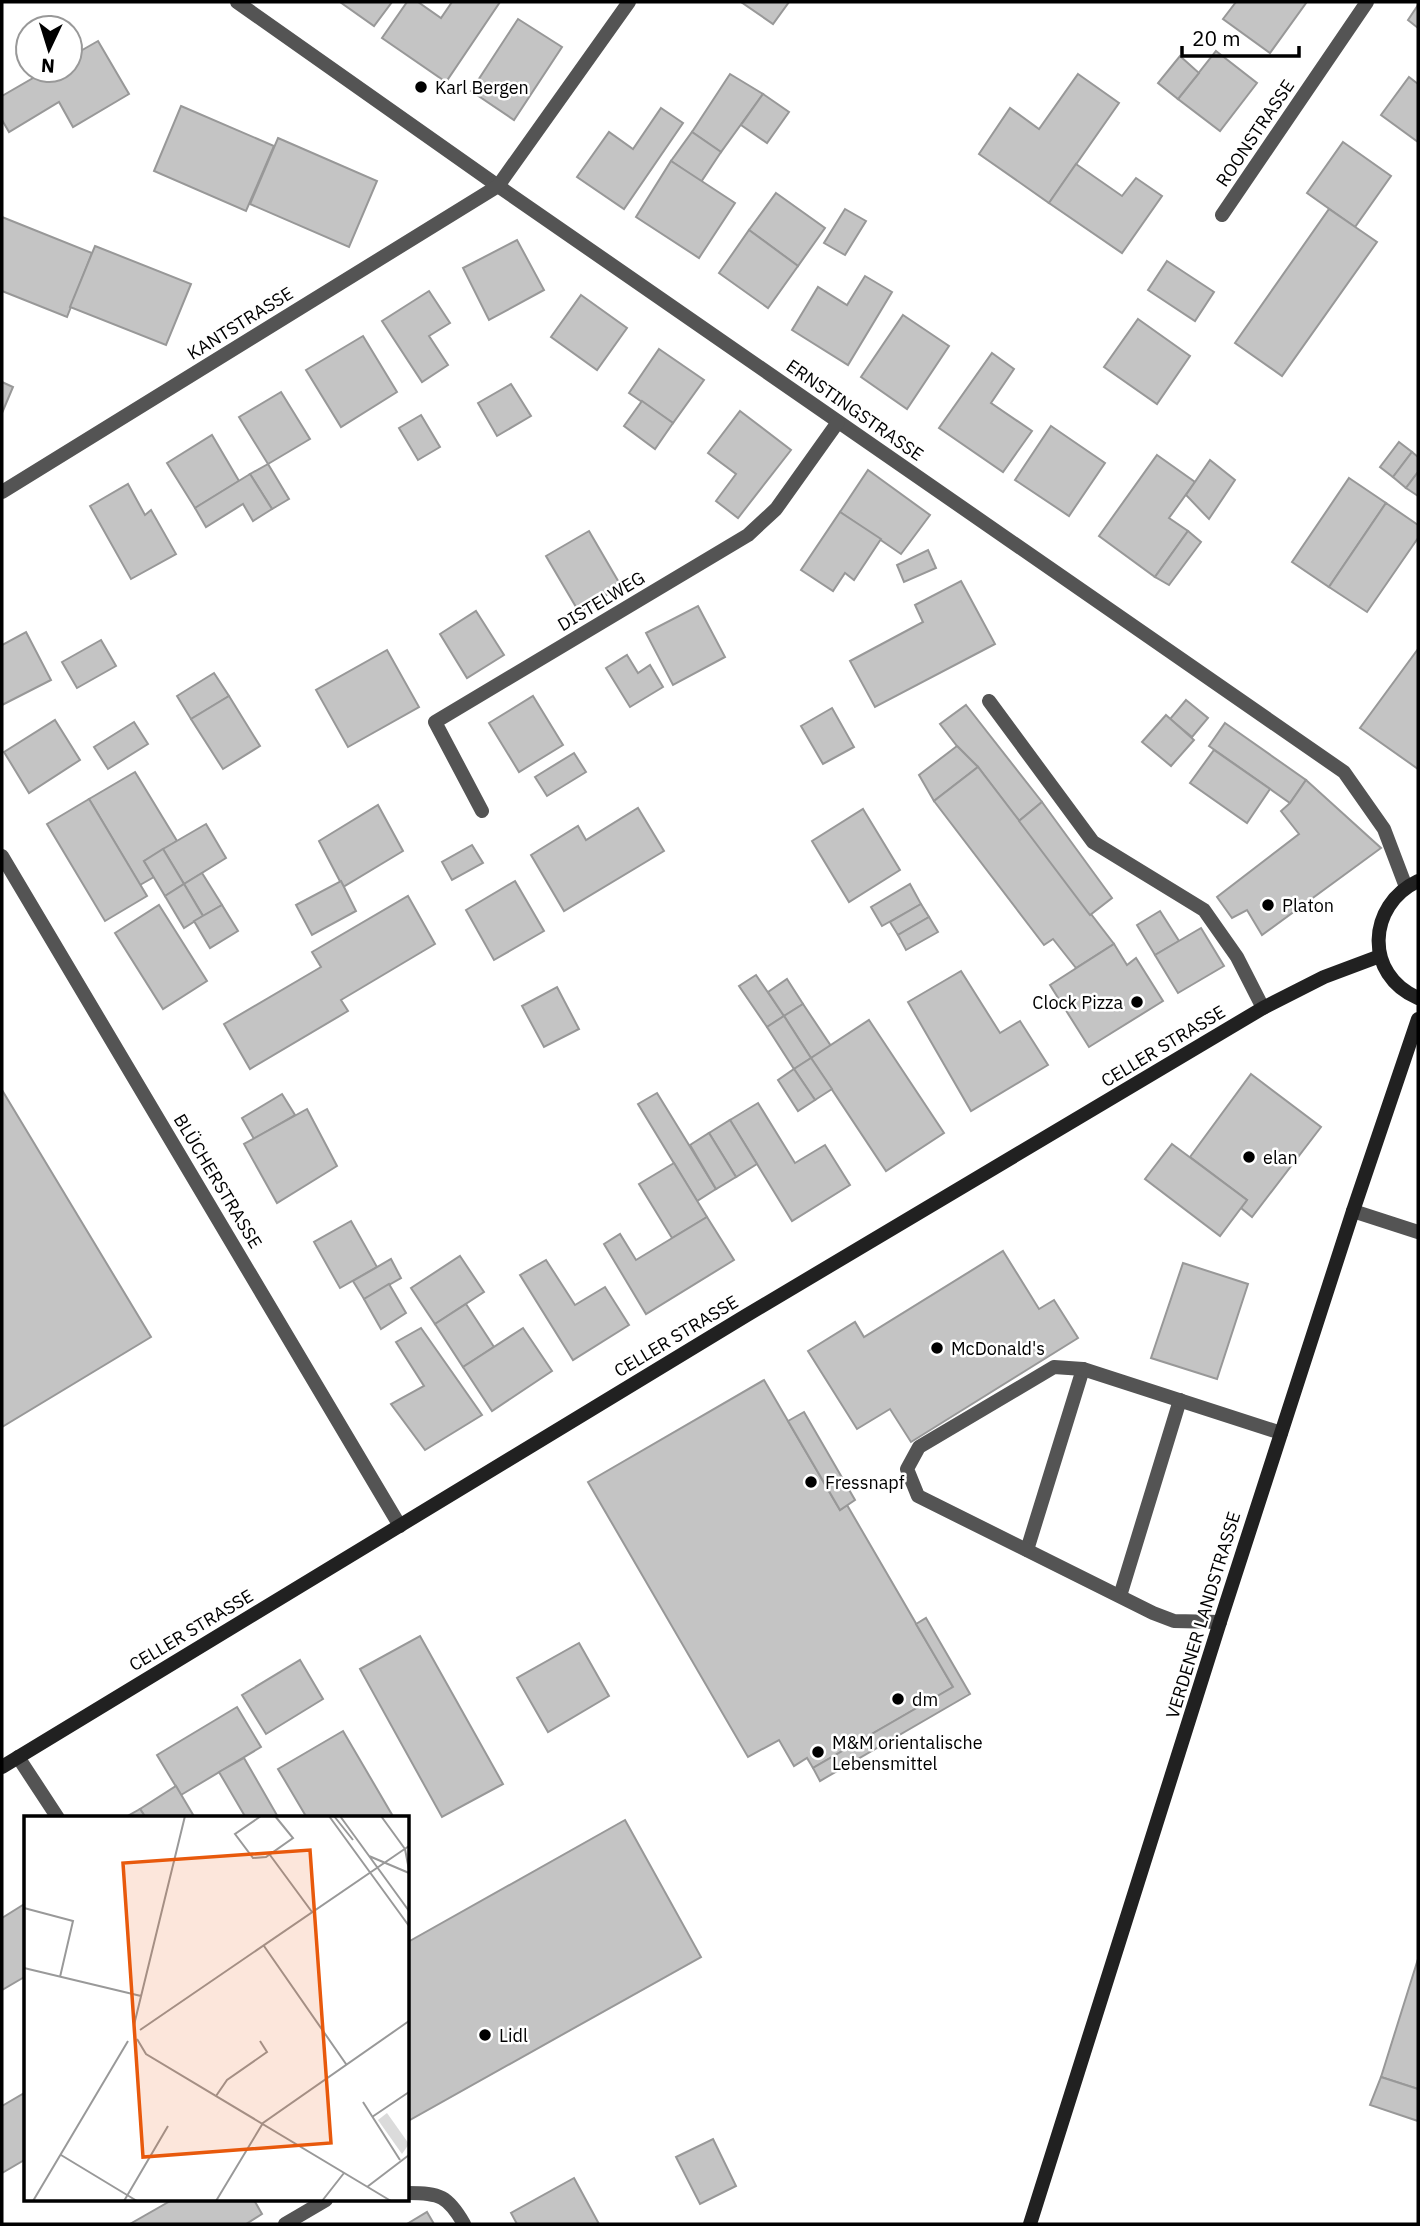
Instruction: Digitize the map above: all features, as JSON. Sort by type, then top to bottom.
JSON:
[{"type":"main road","points":[[1412,884],[1392,900],[1382,917],[1378,936],[1380,956],[1387,971],[1396,984],[1418,998]]},
{"type":"main road","name":"CELLER STRASSE","points":[[2,1767],[1263,1007],[1324,977],[1380,956]]},
{"type":"main road","name":"VERDENER LANDSTRASSE","points":[[1030,2224],[1220,1622],[1418,1019]]},
{"type":"street","name":"ERNSTINGSTRASSE","points":[[237,2],[1344,772],[1384,829],[1412,884]]},
{"type":"street","points":[[498,186],[629,2]]},
{"type":"street","name":"ROONSTRASSE","points":[[1222,215],[1367,2]]},
{"type":"street","name":"KANTSTRASSE","points":[[2,492],[498,186]]},
{"type":"street","name":"DISTELWEG","points":[[482,811],[435,722],[748,535],[776,509],[838,422]]},
{"type":"street","points":[[989,701],[1093,842],[1204,910],[1237,957],[1263,1007]]},
{"type":"street","name":"BLÜCHERSTRASSE","points":[[2,856],[400,1527]]},
{"type":"street","points":[[1353,1212],[1418,1232]]},
{"type":"street","points":[[1220,1622],[1174,1621],[1120,1596],[918,1496],[907,1469],[919,1447],[1054,1367],[1083,1369],[1281,1433]]},
{"type":"street","points":[[1027,1550],[1083,1369]]},
{"type":"street","points":[[1120,1596],[1180,1400]]},
{"type":"street","points":[[18,1757],[57,1816]]},
{"type":"street","points":[[410,2193],[434,2193],[455,2208],[464,2224]]},
{"type":"street","points":[[295,2202],[302,2213]]},
{"type":"street","points":[[285,2224],[322,2202]]},
{"type":"building","points":[[340,2],[392,2],[374,26]]},
{"type":"building","points":[[407,2],[418,2],[441,18],[452,2],[500,2],[446,82],[382,38]]},
{"type":"building","points":[[741,2],[789,2],[773,24]]},
{"type":"building","points":[[1236,2],[1306,3],[1270,53],[1223,19]]},
{"type":"building","points":[[1418,5],[1418,28],[1408,20]]},
{"type":"building","points":[[518,19],[562,47],[514,120],[471,91]]},
{"type":"building","points":[[98,41],[129,94],[73,127],[59,102],[9,132],[2,120],[2,96],[23,84],[84,84],[84,49]]},
{"type":"building","points":[[1216,51],[1257,83],[1220,131],[1178,99]]},
{"type":"building","points":[[1180,56],[1199,73],[1178,99],[1158,83]]},
{"type":"building","points":[[730,74],[763,94],[721,152],[692,132]]},
{"type":"building","points":[[1078,74],[1119,103],[1049,203],[979,154],[1010,108],[1039,129]]},
{"type":"building","points":[[1409,77],[1418,84],[1418,142],[1381,115]]},
{"type":"building","points":[[763,94],[789,112],[767,143],[741,125]]},
{"type":"building","points":[[181,106],[274,146],[246,211],[154,171]]},
{"type":"building","points":[[661,108],[683,123],[624,209],[577,177],[609,132],[633,149]]},
{"type":"building","points":[[692,132],[721,152],[701,182],[671,161]]},
{"type":"building","points":[[278,138],[377,181],[349,247],[250,204]]},
{"type":"building","points":[[1343,142],[1391,176],[1355,227],[1307,193]]},
{"type":"building","points":[[671,161],[735,203],[699,258],[636,217]]},
{"type":"building","points":[[1076,164],[1122,196],[1136,178],[1162,196],[1122,253],[1049,203]]},
{"type":"building","points":[[776,193],[825,228],[798,266],[749,230]]},
{"type":"building","points":[[845,209],[866,221],[845,255],[824,243]]},
{"type":"building","points":[[1329,209],[1377,242],[1282,376],[1235,343]]},
{"type":"building","points":[[2,217],[92,253],[67,317],[2,291]]},
{"type":"building","points":[[749,230],[798,266],[768,308],[719,273]]},
{"type":"building","points":[[517,240],[544,290],[489,320],[463,268]]},
{"type":"building","points":[[95,246],[191,284],[166,345],[70,307]]},
{"type":"building","points":[[1167,261],[1214,292],[1195,321],[1148,290]]},
{"type":"building","points":[[865,276],[892,292],[848,365],[792,330],[818,287],[847,305]]},
{"type":"building","points":[[429,291],[450,323],[429,336],[448,365],[422,382],[382,321]]},
{"type":"building","points":[[581,295],[627,328],[597,370],[551,337]]},
{"type":"building","points":[[903,315],[949,346],[907,409],[861,377]]},
{"type":"building","points":[[1138,319],[1190,356],[1157,404],[1104,367]]},
{"type":"building","points":[[363,336],[397,392],[341,427],[306,370]]},
{"type":"building","points":[[659,349],[704,380],[673,423],[629,393]]},
{"type":"building","points":[[992,353],[1014,369],[991,403],[1032,431],[1003,472],[939,428]]},
{"type":"building","points":[[2,382],[13,387],[2,413]]},
{"type":"building","points":[[511,384],[531,416],[497,436],[478,403]]},
{"type":"building","points":[[281,392],[310,439],[268,464],[239,417]]},
{"type":"building","points":[[642,401],[673,423],[655,449],[624,426]]},
{"type":"building","points":[[740,411],[791,450],[738,518],[716,501],[736,474],[708,453]]},
{"type":"building","points":[[421,415],[440,447],[418,460],[399,428]]},
{"type":"building","points":[[1051,426],[1105,463],[1069,516],[1015,480]]},
{"type":"building","points":[[212,435],[239,481],[195,508],[167,463]]},
{"type":"building","points":[[1399,442],[1412,452],[1393,477],[1380,467]]},
{"type":"building","points":[[1412,452],[1418,457],[1418,472],[1406,488],[1393,477]]},
{"type":"building","points":[[1157,455],[1195,482],[1169,518],[1188,531],[1155,577],[1099,536]]},
{"type":"building","points":[[1210,460],[1235,480],[1209,519],[1186,495]]},
{"type":"building","points":[[268,464],[289,499],[272,509],[250,474]]},
{"type":"building","points":[[868,470],[930,515],[901,554],[840,512]]},
{"type":"building","points":[[1418,472],[1418,496],[1406,488]]},
{"type":"building","points":[[250,474],[272,509],[253,521],[243,504],[206,527],[195,508]]},
{"type":"building","points":[[1349,478],[1386,503],[1329,587],[1292,562]]},
{"type":"building","points":[[128,484],[145,515],[151,510],[176,554],[131,579],[90,506]]},
{"type":"building","points":[[1386,503],[1418,525],[1418,538],[1367,612],[1329,587]]},
{"type":"building","points":[[840,512],[881,539],[854,580],[845,573],[833,591],[801,570]]},
{"type":"building","points":[[589,531],[621,586],[579,612],[546,556]]},
{"type":"building","points":[[1188,531],[1201,542],[1169,585],[1155,577]]},
{"type":"building","points":[[928,550],[936,568],[904,582],[897,565]]},
{"type":"building","points":[[961,581],[995,644],[875,707],[850,661],[923,622],[915,605]]},
{"type":"building","points":[[698,606],[725,657],[673,685],[646,633]]},
{"type":"building","points":[[476,611],[504,655],[467,678],[440,634]]},
{"type":"building","points":[[26,632],[51,680],[2,705],[2,645]]},
{"type":"building","points":[[101,640],[116,666],[77,688],[62,662]]},
{"type":"building","points":[[1418,649],[1418,769],[1360,728]]},
{"type":"building","points":[[387,650],[419,707],[348,747],[316,690]]},
{"type":"building","points":[[627,655],[638,673],[650,665],[663,687],[630,707],[606,668]]},
{"type":"building","points":[[214,673],[229,696],[191,719],[177,696]]},
{"type":"building","points":[[229,696],[260,746],[223,769],[191,719]]},
{"type":"building","points":[[533,696],[563,745],[519,772],[489,723]]},
{"type":"building","points":[[1186,700],[1208,718],[1192,737],[1170,719]]},
{"type":"building","points":[[966,705],[1042,802],[1019,821],[978,767],[940,724]]},
{"type":"building","points":[[832,708],[854,747],[823,764],[801,726]]},
{"type":"building","points":[[1166,715],[1194,740],[1171,766],[1142,742]]},
{"type":"building","points":[[55,720],[80,760],[29,793],[4,752]]},
{"type":"building","points":[[134,722],[148,744],[108,769],[94,747]]},
{"type":"building","points":[[1225,723],[1306,780],[1290,803],[1209,746]]},
{"type":"building","points":[[957,746],[978,767],[934,801],[919,775]]},
{"type":"building","points":[[1214,750],[1270,789],[1247,823],[1190,783]]},
{"type":"building","points":[[574,753],[586,772],[547,796],[535,777]]},
{"type":"building","points":[[978,767],[1114,944],[1076,968],[1053,939],[1044,945],[934,801]]},
{"type":"building","points":[[135,772],[177,841],[144,861],[154,877],[140,885],[89,799]]},
{"type":"building","points":[[1306,780],[1381,848],[1262,935],[1247,910],[1232,918],[1217,897],[1299,834],[1281,811]]},
{"type":"building","points":[[89,799],[147,896],[105,921],[47,824]]},
{"type":"building","points":[[1042,802],[1112,898],[1090,915],[1019,821]]},
{"type":"building","points":[[378,805],[403,851],[343,887],[319,841]]},
{"type":"building","points":[[638,808],[664,851],[564,911],[531,855],[578,826],[586,840]]},
{"type":"building","points":[[863,809],[900,870],[849,902],[812,841]]},
{"type":"building","points":[[206,824],[226,858],[184,884],[163,849]]},
{"type":"building","points":[[472,845],[483,863],[452,880],[442,862]]},
{"type":"building","points":[[163,849],[184,884],[165,896],[144,861]]},
{"type":"building","points":[[202,873],[222,905],[203,916],[184,884]]},
{"type":"building","points":[[341,881],[356,911],[312,935],[296,905]]},
{"type":"building","points":[[515,881],[544,931],[494,960],[466,910]]},
{"type":"building","points":[[184,884],[203,916],[184,928],[165,896]]},
{"type":"building","points":[[910,884],[921,904],[882,926],[871,907]]},
{"type":"building","points":[[408,896],[435,944],[341,1000],[348,1011],[250,1069],[224,1024],[321,967],[312,952]]},
{"type":"building","points":[[921,904],[929,917],[898,935],[890,922]]},
{"type":"building","points":[[159,905],[207,981],[163,1009],[115,933]]},
{"type":"building","points":[[222,905],[238,931],[210,948],[194,921]]},
{"type":"building","points":[[1160,911],[1179,941],[1155,955],[1137,925]]},
{"type":"building","points":[[929,917],[938,932],[906,950],[898,935]]},
{"type":"building","points":[[1201,928],[1224,966],[1178,993],[1155,955]]},
{"type":"building","points":[[1114,944],[1127,965],[1136,958],[1163,1001],[1089,1047],[1050,985]]},
{"type":"building","points":[[961,971],[1000,1033],[1020,1021],[1048,1065],[971,1111],[908,1002]]},
{"type":"building","points":[[756,975],[784,1016],[767,1027],[739,986]]},
{"type":"building","points":[[787,979],[803,1004],[784,1016],[768,992]]},
{"type":"building","points":[[557,987],[579,1029],[544,1047],[522,1006]]},
{"type":"building","points":[[803,1004],[831,1046],[811,1058],[784,1016]]},
{"type":"building","points":[[784,1016],[811,1058],[794,1069],[767,1027]]},
{"type":"building","points":[[869,1020],[944,1133],[886,1171],[811,1058]]},
{"type":"building","points":[[811,1058],[832,1089],[815,1100],[794,1069]]},
{"type":"building","points":[[794,1069],[815,1100],[798,1111],[778,1080]]},
{"type":"building","points":[[1251,1074],[1321,1127],[1252,1217],[1241,1208],[1247,1200],[1190,1157]]},
{"type":"building","points":[[2,1090],[151,1337],[2,1427]]},
{"type":"building","points":[[657,1093],[716,1189],[697,1201],[638,1104]]},
{"type":"building","points":[[282,1094],[295,1115],[254,1139],[242,1118]]},
{"type":"building","points":[[758,1103],[795,1163],[825,1145],[850,1185],[792,1221],[730,1120]]},
{"type":"building","points":[[307,1109],[337,1166],[277,1203],[244,1144]]},
{"type":"building","points":[[730,1120],[757,1164],[736,1177],[709,1133]]},
{"type":"building","points":[[709,1133],[736,1177],[716,1189],[690,1145]]},
{"type":"building","points":[[1172,1144],[1247,1200],[1220,1236],[1145,1179]]},
{"type":"building","points":[[674,1163],[707,1217],[672,1238],[639,1184]]},
{"type":"building","points":[[707,1217],[734,1260],[646,1314],[604,1244],[620,1234],[636,1260]]},
{"type":"building","points":[[351,1221],[377,1267],[340,1288],[314,1242]]},
{"type":"building","name":"McDonald's","points":[[1003,1251],[1039,1309],[1054,1300],[1078,1338],[911,1442],[890,1409],[857,1429],[808,1351],[855,1322],[864,1337]]},
{"type":"building","points":[[460,1256],[484,1292],[435,1324],[411,1288]]},
{"type":"building","points":[[391,1259],[401,1278],[364,1299],[353,1281]]},
{"type":"building","points":[[546,1260],[575,1305],[605,1287],[629,1325],[573,1360],[520,1275]]},
{"type":"building","points":[[1183,1263],[1248,1284],[1217,1379],[1151,1358]]},
{"type":"building","points":[[389,1284],[406,1313],[381,1329],[364,1299]]},
{"type":"building","points":[[466,1304],[494,1347],[463,1367],[435,1324]]},
{"type":"building","points":[[421,1328],[482,1415],[425,1450],[391,1404],[424,1386],[396,1342]]},
{"type":"building","points":[[523,1328],[552,1371],[492,1411],[463,1367]]},
{"type":"building","points":[[764,1380],[840,1510],[847,1505],[953,1687],[813,1768],[807,1758],[794,1766],[779,1740],[748,1757],[588,1482]]},
{"type":"building","points":[[804,1412],[855,1500],[840,1510],[788,1421]]},
{"type":"building","points":[[926,1618],[970,1694],[820,1781],[813,1768],[953,1687],[916,1624]]},
{"type":"building","points":[[420,1636],[503,1784],[442,1817],[360,1669]]},
{"type":"building","points":[[579,1643],[609,1696],[548,1732],[517,1678]]},
{"type":"building","points":[[300,1660],[323,1699],[266,1734],[242,1695]]},
{"type":"building","points":[[237,1707],[261,1747],[181,1795],[157,1755]]},
{"type":"building","points":[[343,1731],[393,1816],[306,1816],[278,1769]]},
{"type":"building","points":[[244,1758],[277,1816],[245,1816],[219,1772]]},
{"type":"building","points":[[176,1786],[194,1816],[145,1816],[140,1809]]},
{"type":"building","points":[[140,1809],[145,1816],[128,1816]]},
{"type":"building","name":"Lidl","points":[[625,1820],[701,1957],[410,2120],[410,1941]]},
{"type":"building","points":[[24,1904],[24,1977],[2,1990],[2,1918]]},
{"type":"building","points":[[1418,1959],[1418,2089],[1381,2077]]},
{"type":"building","points":[[1381,2077],[1418,2089],[1418,2121],[1370,2105]]},
{"type":"building","points":[[24,2093],[24,2160],[2,2173],[2,2106]]},
{"type":"building","points":[[713,2139],[736,2186],[700,2204],[676,2157]]},
{"type":"building","points":[[574,2178],[599,2224],[517,2224],[511,2213]]},
{"type":"building","points":[[168,2202],[255,2202],[262,2214],[246,2224],[130,2224]]},
{"type":"building","points":[[427,2212],[434,2224],[407,2224]]},
{"type":"place","name":"Karl Bergen","points":[[421,87]]},
{"type":"place","name":"Platon","points":[[1268,905]]},
{"type":"place","name":"Clock Pizza","points":[[1137,1002]]},
{"type":"place","name":"elan","points":[[1249,1157]]},
{"type":"place","name":"McDonald's","points":[[937,1348]]},
{"type":"place","name":"Fressnapf","points":[[811,1482]]},
{"type":"place","name":"dm","points":[[898,1699]]},
{"type":"place","name":"M&M orientalische Lebensmittel","points":[[818,1752]]},
{"type":"place","name":"Lidl","points":[[485,2035]]}]
